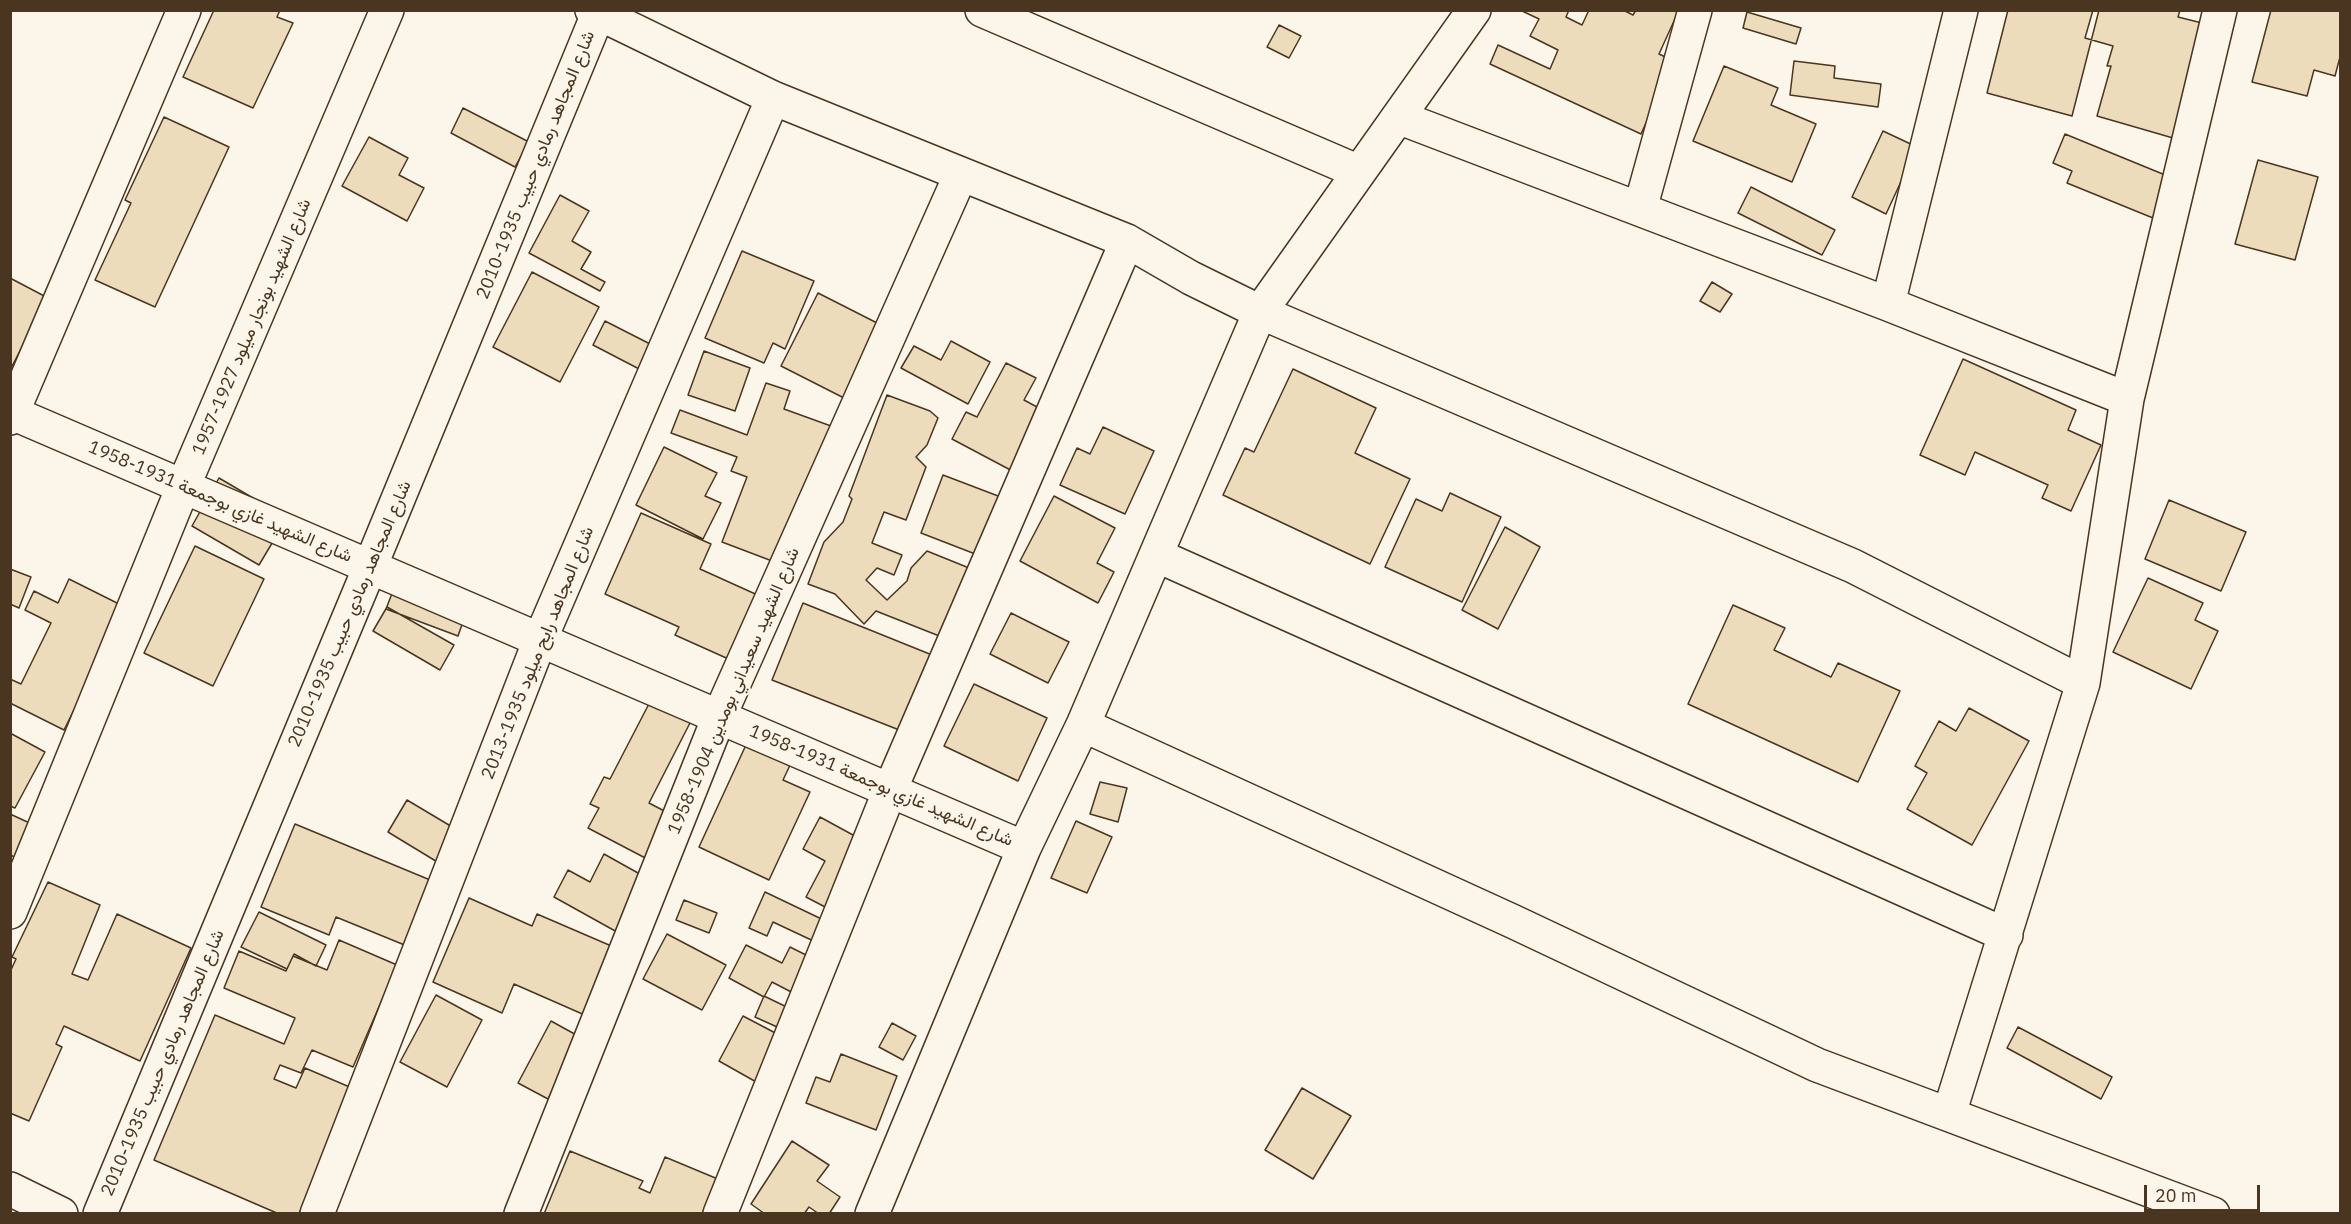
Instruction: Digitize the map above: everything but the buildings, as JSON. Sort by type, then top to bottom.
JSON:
[{"type":"street","points":[[11,414],[184,10]]},
{"type":"street","name":"شارع الشهيد بونجار ميلود 1927-1957","points":[[10,912],[183,487],[387,10]]},
{"type":"street","points":[[982,10],[1359,172]]},
{"type":"street","points":[[872,1214],[1024,848],[1083,726],[1260,312],[1474,10]]},
{"type":"street","points":[[1640,209],[1695,10]]},
{"type":"street","points":[[1888,304],[1961,10]]},
{"type":"street","points":[[1949,1114],[2083,683],[2127,399],[2220,10]]},
{"type":"street","points":[[595,12],[773,98],[1127,241],[1191,278],[1260,312],[1853,566],[2083,683]]},
{"type":"street","name":"شارع المجاهد رمادي حبيب 1935-2010","points":[[100,1214],[370,567],[595,12]]},
{"type":"street","name":"شارع المجاهد رابح ميلود 1935-2013","points":[[317,1214],[540,640],[773,98]]},
{"type":"street","points":[[1398,117],[1888,304],[2127,399]]},
{"type":"street","name":"شارع الشهيد سعيداني بومدين 1904-1958","points":[[521,1214],[719,717],[961,174]]},
{"type":"street","points":[[720,1214],[890,790],[1127,241]]},
{"type":"street","name":"شارع الشهيد غازي بوجمعة 1931-1958","points":[[11,414],[1024,848]]},
{"type":"street","points":[[1156,555],[2006,935]]},
{"type":"street","points":[[1083,726],[1512,921],[1817,1065],[2213,1214]]},
{"type":"street","points":[[10,1189],[61,1214]]}]
